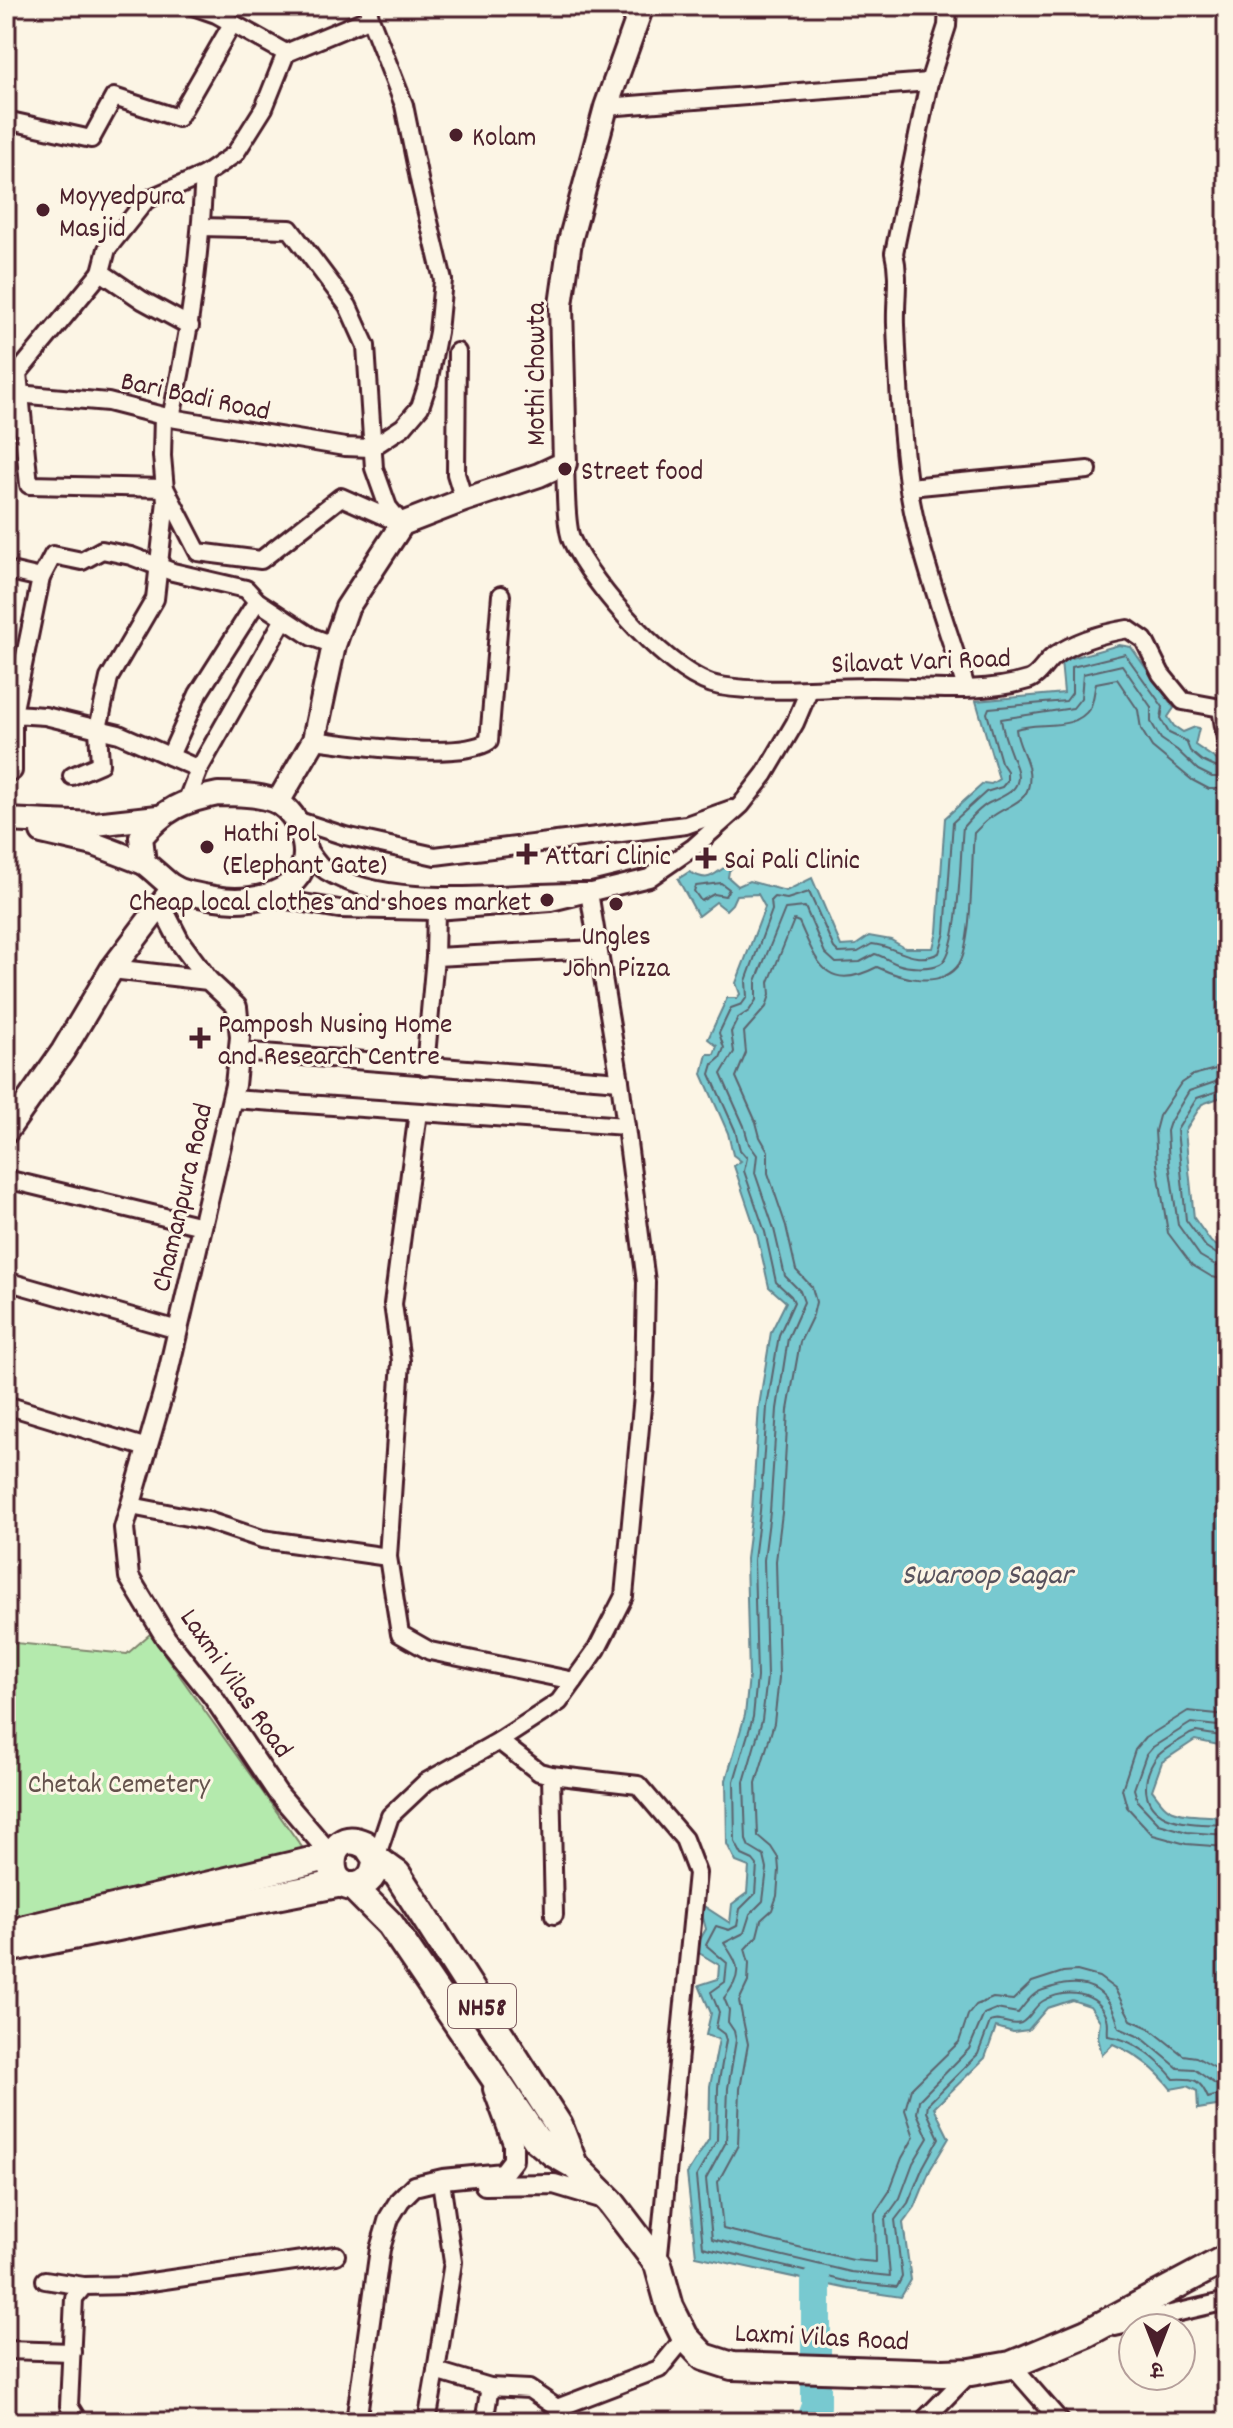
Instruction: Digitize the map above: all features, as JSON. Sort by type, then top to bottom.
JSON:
[{"type":"highway","name":"Laxmi Vilas Road","points":[[347,1884],[335,1876],[332,1856],[340,1845],[354,1840],[368,1846],[376,1858],[397,1874],[559,2126],[574,2165],[610,2201],[658,2264],[670,2307],[685,2337],[704,2357],[732,2366],[944,2373],[1011,2365],[1087,2333],[1227,2258]]},
{"type":"highway","name":"NH58","points":[[6,1933],[332,1856]]},
{"type":"highway","points":[[6,1949],[347,1884],[363,1884],[371,1878],[376,1868],[376,1858]]},
{"type":"highway","name":"NH58","points":[[347,1884],[390,1924],[536,2139],[574,2165]]},
{"type":"main road","name":"Mothi Chowta","points":[[402,524],[565,463],[561,305],[570,241],[606,107],[642,6]]},
{"type":"main road","points":[[278,802],[314,740],[334,645],[347,608],[402,524]]},
{"type":"main road","points":[[218,794],[240,794],[278,802],[296,820],[306,847],[304,867],[291,884],[269,897],[161,903],[144,863],[141,837],[158,817],[187,800],[218,794]]},
{"type":"main road","points":[[6,822],[95,824],[158,817]]},
{"type":"main road","points":[[6,822],[94,844],[144,863]]},
{"type":"main road","points":[[6,1132],[63,1051],[112,969],[161,903]]},
{"type":"street","points":[[193,6],[286,53]]},
{"type":"street","points":[[948,6],[947,26],[929,82],[894,253],[899,274],[896,310],[898,378],[909,487],[920,538],[966,688]]},
{"type":"street","points":[[165,488],[29,485],[12,394],[18,373],[101,272],[107,249],[146,200],[204,175],[235,154],[264,108],[286,53],[369,12],[404,105],[443,280],[438,332],[420,407],[403,427],[371,448]]},
{"type":"street","points":[[6,120],[91,139],[114,97],[178,118],[232,24]]},
{"type":"street","points":[[606,107],[929,82]]},
{"type":"street","points":[[72,776],[100,764],[98,729],[109,678],[155,599],[161,568],[167,417],[190,326],[204,175]]},
{"type":"street","points":[[201,227],[290,229],[348,306],[366,346],[374,468],[388,507],[402,524]]},
{"type":"street","points":[[101,272],[142,300],[190,326]]},
{"type":"street","points":[[457,352],[456,474],[464,500]]},
{"type":"street","name":"Bari Badi Road","points":[[12,394],[108,402],[167,417],[293,441],[371,448]]},
{"type":"street","name":"Silavat Vari Road","points":[[565,463],[570,538],[590,572],[624,617],[690,675],[719,686],[809,690],[855,687],[985,688],[1032,680],[1052,657],[1074,645],[1128,629],[1144,640],[1161,674],[1183,701],[1221,708],[1227,745]]},
{"type":"street","points":[[909,487],[1088,470]]},
{"type":"street","points":[[165,488],[198,552],[261,560],[341,497],[402,524]]},
{"type":"street","points":[[13,771],[10,713],[41,578],[53,555],[82,561],[102,550],[246,589],[257,601],[312,637],[334,645]]},
{"type":"street","points":[[6,570],[41,578]]},
{"type":"street","points":[[314,740],[392,749],[466,749],[489,741],[501,595]]},
{"type":"street","points":[[170,756],[198,694],[257,601]]},
{"type":"street","points":[[187,800],[199,769],[284,619]]},
{"type":"street","points":[[269,897],[339,909],[436,911],[551,902],[649,878],[694,847],[741,805],[765,774],[809,690]]},
{"type":"street","points":[[10,713],[45,716],[119,734],[199,769]]},
{"type":"street","points":[[296,820],[345,836],[435,856],[686,825],[741,805]]},
{"type":"street","points":[[306,847],[323,869],[358,887],[436,896],[589,892]]},
{"type":"street","points":[[376,1858],[390,1816],[426,1782],[499,1741],[559,1702],[597,1649],[624,1596],[644,1385],[646,1282],[620,1081],[589,892]]},
{"type":"street","name":"Chamanpura Road","points":[[124,1528],[178,1330],[232,1099],[238,1051],[237,1007],[208,980],[180,942],[161,903]]},
{"type":"street","points":[[425,1067],[436,911]]},
{"type":"street","points":[[435,957],[597,949]]},
{"type":"street","points":[[112,969],[169,973],[208,980]]},
{"type":"street","points":[[238,1051],[620,1081]]},
{"type":"street","points":[[232,1099],[626,1126]]},
{"type":"street","points":[[418,1112],[393,1304],[401,1361],[388,1557],[400,1634],[430,1651],[574,1681]]},
{"type":"street","points":[[6,1179],[202,1226]]},
{"type":"street","points":[[6,1281],[178,1330]]},
{"type":"street","points":[[6,1405],[147,1448]]},
{"type":"street","points":[[131,1506],[208,1521],[262,1539],[388,1557]]},
{"type":"street","name":"Laxmi Vilas Road","points":[[124,1528],[129,1577],[166,1638],[213,1697],[277,1792],[332,1856]]},
{"type":"street","points":[[499,1741],[539,1772],[638,1785],[684,1839],[697,1873],[658,2264]]},
{"type":"street","points":[[551,1775],[554,1915]]},
{"type":"street","points":[[356,2422],[380,2249],[389,2218],[400,2200],[414,2186],[443,2179],[503,2173],[513,2160],[513,2143],[479,2054]]},
{"type":"street","points":[[400,2200],[417,2192],[442,2188],[554,2184],[610,2201]]},
{"type":"street","points":[[427,2422],[453,2262],[442,2188]]},
{"type":"street","points":[[45,2280],[84,2286],[130,2285],[336,2255]]},
{"type":"street","points":[[79,2422],[69,2406],[74,2298],[84,2286]]},
{"type":"street","points":[[1087,2333],[1227,2301]]},
{"type":"street","points":[[436,2371],[490,2387],[529,2389],[557,2408],[659,2369],[685,2337]]},
{"type":"street","points":[[6,2350],[72,2352]]},
{"type":"street","points":[[1011,2365],[1061,2422]]},
{"type":"street","points":[[922,2422],[971,2372]]},
{"type":"street","points":[[484,2422],[490,2387]]},
{"type":"green space","name":"Chetak Cemetery","points":[[150,1634],[304,1850],[149,1890],[6,1918],[6,1642],[127,1654]]},
{"type":"water","name":"Swaroop Sagar","points":[[1119,645],[1131,647],[1174,708],[1168,717],[1174,726],[1183,732],[1199,728],[1195,745],[1217,760],[1227,759],[1227,1095],[1202,1104],[1185,1131],[1194,1218],[1211,1242],[1227,1252],[1227,1741],[1223,1746],[1195,1740],[1162,1762],[1152,1790],[1165,1806],[1176,1812],[1227,1818],[1227,2092],[1222,2105],[1198,2109],[1197,2091],[1187,2086],[1171,2089],[1152,2068],[1130,2052],[1113,2044],[1102,2055],[1098,2037],[1100,2021],[1090,2006],[1072,2000],[1047,2008],[1028,2030],[1013,2032],[996,2027],[985,2058],[934,2108],[949,2138],[930,2170],[915,2207],[903,2223],[911,2280],[901,2297],[848,2289],[696,2256],[687,2174],[709,2139],[710,2086],[719,2039],[706,2035],[711,2013],[699,1985],[718,1979],[719,1965],[694,1950],[706,1929],[699,1903],[730,1923],[732,1904],[747,1893],[749,1867],[736,1862],[727,1844],[726,1780],[745,1715],[749,1676],[746,1559],[759,1406],[771,1332],[786,1302],[769,1287],[757,1234],[734,1166],[741,1161],[733,1155],[728,1133],[702,1074],[707,1054],[714,1054],[717,1046],[708,1039],[727,998],[737,998],[740,994],[736,983],[765,907],[758,894],[736,895],[726,910],[716,902],[698,916],[678,879],[689,872],[709,877],[736,863],[728,877],[738,886],[749,881],[786,891],[812,878],[841,946],[856,945],[869,936],[891,940],[905,948],[933,948],[937,932],[945,818],[984,783],[991,784],[999,779],[976,701],[1064,693],[1061,661]]},
{"type":"waterway","points":[[810,2422],[816,2406],[816,2282]]},
{"type":"place","name":"Kolam","points":[[456,135]]},
{"type":"place","name":"Moyyedpura Masjid","points":[[43,210]]},
{"type":"place","name":"Street food","points":[[565,469]]},
{"type":"place","name":"Hathi Pol (Elephant Gate)","points":[[207,847]]},
{"type":"place","name":"Attari Clinic","points":[[527,854]]},
{"type":"place","name":"Sai Pali Clinic","points":[[706,858]]},
{"type":"place","name":"Cheap local clothes and shoes market","points":[[547,900]]},
{"type":"place","name":"Ungles John Pizza","points":[[616,904]]},
{"type":"place","name":"Pamposh Nusing Home and Research Centre","points":[[200,1038]]}]
